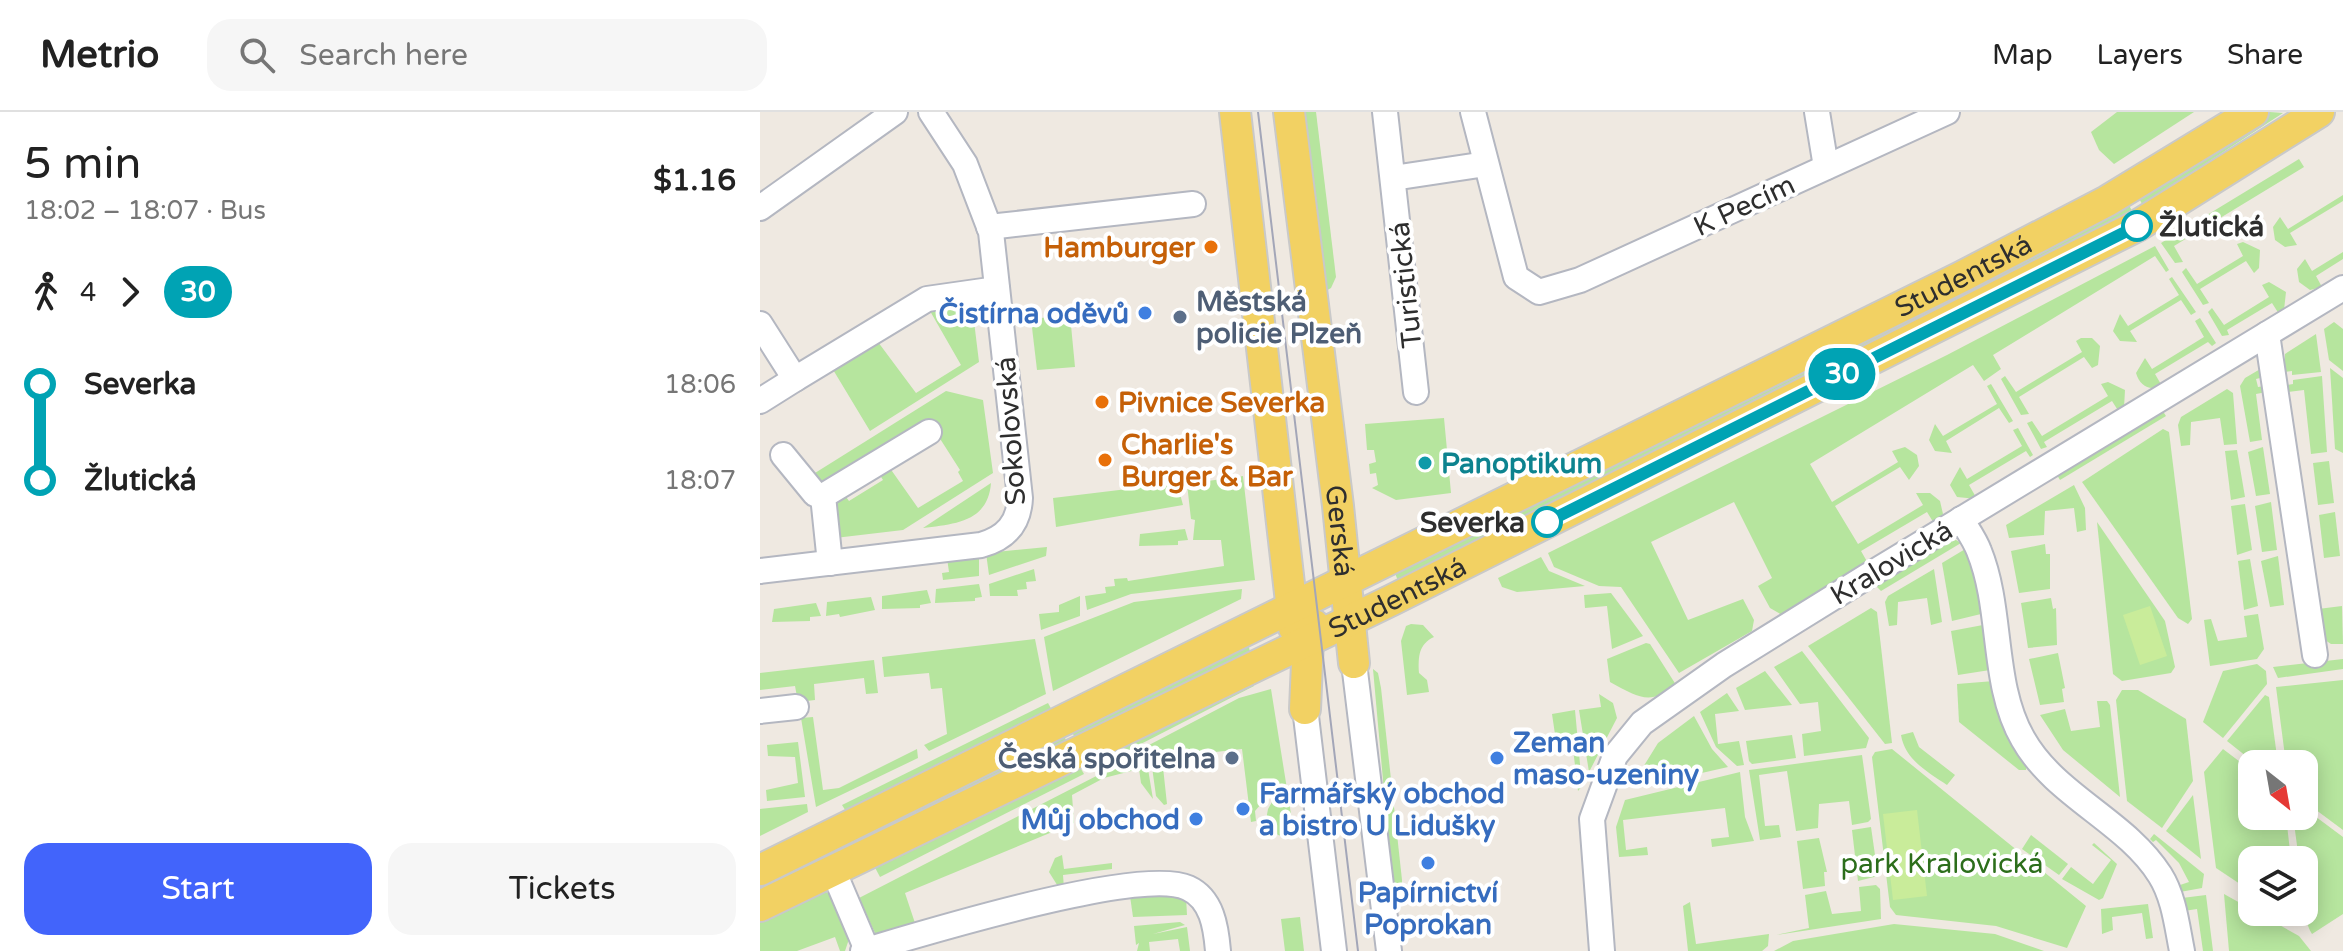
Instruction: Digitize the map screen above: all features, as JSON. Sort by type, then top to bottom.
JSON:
[{"type":"main road","name":"Gerská","points":[[1235,112],[1284,555]]},
{"type":"main road","name":"Gerská","points":[[1289,112],[1338,506],[1321,612],[1354,663]]},
{"type":"main road","name":"Studentská","points":[[1321,612],[1386,561],[2038,238],[2159,170],[2253,112]]},
{"type":"main road","name":"Studentská","points":[[760,870],[1253,627],[1389,601],[2137,226],[2319,112]]},
{"type":"main road","points":[[1338,506],[1355,547],[1386,561]]},
{"type":"main road","points":[[1284,555],[1293,582],[1321,612]]},
{"type":"main road","points":[[1253,627],[1276,611],[1283,598],[1284,555]]},
{"type":"main road","points":[[1354,663],[1356,643],[1366,625],[1389,601]]},
{"type":"main road","points":[[760,906],[1260,663],[1321,612]]},
{"type":"main road","points":[[1305,709],[1321,612]]},
{"type":"main road","points":[[1260,663],[1276,662],[1290,669],[1305,709]]},
{"type":"street","points":[[760,208],[895,112]]},
{"type":"street","name":"Sokolovská","points":[[760,571],[981,545],[1007,533],[1016,521],[1020,498],[989,227],[965,164],[931,112]]},
{"type":"street","name":"Turistická","points":[[1385,112],[1416,392]]},
{"type":"street","points":[[1393,178],[1486,164],[1473,112]]},
{"type":"street","points":[[1817,112],[1826,167]]},
{"type":"street","name":"K Pecím","points":[[1486,164],[1516,277],[1539,292],[1580,280],[1947,112]]},
{"type":"street","points":[[989,227],[1193,204]]},
{"type":"street","points":[[1961,519],[2343,288]]},
{"type":"street","points":[[760,401],[927,299],[997,289]]},
{"type":"street","points":[[760,324],[795,379]]},
{"type":"street","points":[[2267,334],[2315,655]]},
{"type":"street","points":[[783,455],[815,494],[823,496],[929,432]]},
{"type":"street","points":[[823,496],[830,563]]},
{"type":"street","name":"Kralovická","points":[[1602,951],[1592,819],[1601,788],[1627,739],[1642,723],[1724,665],[1961,519],[1979,550],[2011,711],[2021,736],[2050,774],[2145,857],[2160,875],[2171,897],[2182,951]]},
{"type":"street","name":"Gerská","points":[[1354,663],[1389,951]]},
{"type":"street","points":[[760,711],[796,707]]},
{"type":"street","points":[[1305,709],[1334,951]]},
{"type":"street","points":[[833,870],[865,950],[927,931],[1107,889],[1176,884],[1193,891],[1207,905],[1215,923],[1218,951]]},
{"type":"green space","points":[[1301,112],[1316,112],[1336,277],[1331,288],[1322,293]]},
{"type":"green space","points":[[2117,112],[2194,112],[2114,164],[2099,150],[2091,132]]},
{"type":"green space","points":[[2270,112],[2283,113],[2182,179],[2145,209],[2137,195]]},
{"type":"green space","points":[[2299,159],[2304,167],[2174,246],[2183,262],[2175,263],[2161,243]]},
{"type":"green space","points":[[2343,195],[2343,201],[2290,233],[2297,245],[2285,247],[2275,240],[2273,227],[2280,217],[2288,229]]},
{"type":"green space","points":[[2127,201],[2134,215],[1398,581],[1395,573],[1583,481],[1632,449]]},
{"type":"green space","points":[[2243,242],[2260,250],[2259,268],[2254,273],[2246,261],[2200,289],[2209,303],[2203,305],[2182,272],[2186,268],[2197,284],[2243,256],[2237,244]]},
{"type":"green space","points":[[2155,246],[2169,270],[2166,272],[2155,256],[1993,355],[2001,369],[1984,381],[1973,365],[1810,464],[1832,502],[1898,462],[1892,451],[1905,447],[1917,455],[1919,466],[1909,480],[1900,467],[1835,506],[1858,544],[1923,505],[1916,493],[1930,493],[1940,501],[1943,514],[1935,525],[1927,512],[1861,551],[1869,565],[1782,615],[1770,608],[1758,586],[1772,578],[1734,502],[1651,542],[1688,620],[1743,599],[1754,620],[1752,631],[1679,673],[1621,587],[1599,586],[1554,567],[1548,553],[1947,355]]},
{"type":"green space","points":[[2343,252],[2343,259],[2316,276],[2322,287],[2310,290],[2299,282],[2297,269],[2305,259],[2312,271]]},
{"type":"green space","points":[[2172,277],[2196,312],[2191,315],[2181,300],[2130,331],[2137,342],[2120,341],[2113,331],[2120,314],[2128,326],[2179,295],[2169,279]]},
{"type":"green space","points":[[2269,282],[2286,292],[2284,310],[2279,314],[2272,303],[2227,330],[2229,335],[2222,336],[2208,312],[2212,308],[2224,325],[2269,297],[2262,285]]},
{"type":"green space","points":[[972,305],[979,362],[870,431],[832,368],[878,342],[916,393],[961,365],[930,311],[936,306]]},
{"type":"green space","points":[[1070,315],[1075,367],[1037,370],[1031,319]]},
{"type":"green space","points":[[2200,318],[2216,343],[2212,346],[2208,342],[2155,374],[2162,386],[2149,388],[2143,384],[2136,373],[2145,358],[2152,369],[2204,337],[2195,321]]},
{"type":"green space","points":[[2334,322],[2343,329],[2343,371],[2329,360],[2324,329]]},
{"type":"green space","points":[[2316,334],[2321,372],[2292,375],[2292,371],[2285,372],[2285,354]]},
{"type":"green space","points":[[2092,338],[2100,346],[2098,365],[2092,368],[2084,357],[2019,397],[2029,414],[2021,415],[2001,379],[2005,376],[2016,392],[2082,352],[2076,341]]},
{"type":"green space","points":[[2262,368],[2268,376],[2256,379],[2258,387],[2271,385],[2272,391],[2256,394],[2262,440],[2250,442],[2240,386],[2245,378]]},
{"type":"green space","points":[[2330,368],[2343,378],[2343,453],[2335,449]]},
{"type":"green space","points":[[2322,376],[2327,452],[2311,454],[2304,390],[2288,392],[2287,385],[2293,384],[2293,380]]},
{"type":"green space","points":[[2108,382],[2125,390],[2124,408],[2119,412],[2112,401],[2044,442],[2047,447],[2041,449],[2027,423],[2032,421],[2042,436],[2108,396],[2101,384]]},
{"type":"green space","points":[[1991,384],[2013,421],[2009,423],[1999,408],[1946,441],[1952,453],[1935,451],[1929,440],[1935,424],[1943,436],[1997,404],[1987,386]]},
{"type":"green space","points":[[2227,389],[2233,393],[2237,444],[2224,445],[2220,418],[2191,422],[2190,445],[2181,446],[2178,425],[2181,417]]},
{"type":"green space","points":[[946,391],[983,400],[993,473],[903,530],[835,538],[832,501],[841,490],[849,501],[883,480],[876,469],[887,464],[918,508],[963,481],[958,472],[960,470],[930,423],[822,490],[807,478]]},
{"type":"green space","points":[[2162,410],[2166,416],[2060,480],[2057,475]]},
{"type":"green space","points":[[1444,418],[1451,493],[1396,500],[1372,488],[1378,485],[1376,473],[1370,474],[1369,464],[1376,462],[1374,450],[1367,450],[1365,424]]},
{"type":"green space","points":[[2018,428],[2033,455],[2030,457],[2026,451],[1969,485],[1977,499],[1957,497],[1950,485],[1960,467],[1967,479],[2022,446],[2013,430]]},
{"type":"green space","points":[[2163,429],[2169,432],[2192,619],[2188,624],[2178,618],[2082,482]]},
{"type":"green space","points":[[2263,447],[2270,494],[2256,496],[2248,452]]},
{"type":"green space","points":[[2237,450],[2245,497],[2231,500],[2225,451]]},
{"type":"green space","points":[[2329,461],[2334,503],[2318,505],[2313,463]]},
{"type":"green space","points":[[1243,476],[1255,580],[1131,594],[1087,610],[1085,596],[1106,593],[1105,587],[1115,586],[1114,579],[1127,578],[1128,581],[1224,566],[1221,540],[1193,540],[1195,520],[1191,519],[1187,484]]},
{"type":"green space","points":[[991,483],[984,506],[968,519],[923,528]]},
{"type":"green space","points":[[1177,483],[1183,505],[1056,527],[1053,498]]},
{"type":"green space","points":[[2074,485],[2085,508],[2086,530],[2077,532],[2074,508],[2045,511],[2044,535],[2009,538],[2006,525]]},
{"type":"green space","points":[[2271,502],[2277,550],[2262,552],[2255,506]]},
{"type":"green space","points":[[2245,504],[2252,550],[2237,555],[2231,506]]},
{"type":"green space","points":[[2335,512],[2340,556],[2324,558],[2319,515]]},
{"type":"green space","points":[[2097,522],[2165,621],[2175,667],[2171,673],[2122,681],[2113,674]]},
{"type":"green space","points":[[1185,529],[1188,540],[1178,541],[1178,545],[1139,546],[1140,534]]},
{"type":"green space","points":[[1956,540],[1961,543],[1881,591],[1875,585],[1947,542]]},
{"type":"green space","points":[[2045,544],[2046,554],[2050,554],[2050,589],[2019,593],[2011,551]]},
{"type":"green space","points":[[1047,547],[1046,556],[989,575],[986,553]]},
{"type":"green space","points":[[1967,548],[1975,568],[1981,614],[1952,621],[1942,563]]},
{"type":"green space","points":[[979,555],[979,576],[943,580],[942,573],[949,572],[947,558]]},
{"type":"green space","points":[[2278,556],[2284,605],[2270,607],[2261,561]]},
{"type":"green space","points":[[1541,557],[1549,571],[1585,586],[1517,592],[1502,587],[1498,578]]},
{"type":"green space","points":[[2250,559],[2258,606],[2244,610],[2238,561]]},
{"type":"green space","points":[[1034,569],[1036,581],[1026,582],[1027,589],[1017,590],[1018,596],[990,596],[989,584]]},
{"type":"green space","points":[[1934,569],[1942,622],[1931,625],[1927,598],[1898,602],[1897,625],[1889,626],[1885,602],[1888,596]]},
{"type":"green space","points":[[979,584],[982,597],[975,598],[975,601],[935,603],[936,589]]},
{"type":"green space","points":[[1242,589],[1241,599],[1053,691],[1044,637],[1134,602]]},
{"type":"green space","points":[[927,590],[931,603],[920,605],[920,608],[882,609],[882,596]]},
{"type":"green space","points":[[1611,593],[1643,636],[1612,649],[1607,606],[1585,608],[1584,595]]},
{"type":"green space","points":[[1080,596],[1080,616],[1041,630],[1039,614],[1059,612],[1059,605]]},
{"type":"green space","points":[[871,597],[875,610],[840,617],[839,614],[826,616],[827,602]]},
{"type":"green space","points":[[2051,598],[2053,609],[2056,608],[2057,645],[2028,648],[2021,603]]},
{"type":"green space","points":[[816,603],[821,616],[810,617],[810,621],[772,622],[774,609]]},
{"type":"green space","points":[[2150,606],[2167,656],[2140,665],[2123,615]]},
{"type":"green space","points":[[2342,606],[2343,644],[2331,644],[2322,638],[2318,609]]},
{"type":"green space","points":[[1871,608],[1877,612],[1892,743],[1885,744],[1808,646]]},
{"type":"green space","points":[[2258,614],[2264,649],[2257,659],[2210,666],[2204,620],[2211,619],[2218,641],[2247,637],[2244,616]]},
{"type":"green space","points":[[1423,625],[1434,637],[1422,647],[1419,661],[1419,673],[1427,680],[1429,692],[1407,695],[1401,641],[1406,626]]},
{"type":"green space","points":[[1983,625],[1990,670],[1958,675],[1951,631]]},
{"type":"green space","points":[[1247,638],[1250,652],[1077,742],[1069,726]]},
{"type":"green space","points":[[1035,639],[1046,694],[929,751],[924,745],[947,734],[942,688],[931,689],[929,673],[884,677],[882,657]]},
{"type":"green space","points":[[1650,644],[1678,688],[1658,696],[1643,697],[1610,682],[1607,659]]},
{"type":"green space","points":[[1802,651],[1869,738],[1866,748],[1804,756],[1802,734],[1821,731],[1818,702],[1800,704],[1774,667]]},
{"type":"green space","points":[[2058,653],[2065,688],[2062,689],[2064,702],[2040,705],[2029,659]]},
{"type":"green space","points":[[2343,659],[2343,669],[2278,678],[2273,667]]},
{"type":"green space","points":[[874,660],[878,693],[866,694],[864,678],[814,684],[815,700],[798,702],[795,686],[760,690],[760,673]]},
{"type":"green space","points":[[2257,664],[2266,671],[2267,684],[2223,738],[2203,722],[2223,671]]},
{"type":"green space","points":[[1373,669],[1378,673],[1381,688],[1402,880],[1402,887],[1393,891]]},
{"type":"green space","points":[[1765,671],[1792,705],[1745,710],[1736,688]]},
{"type":"green space","points":[[1253,680],[1254,686],[1090,770],[1085,759]]},
{"type":"green space","points":[[2343,680],[2343,830],[2318,811],[2318,750],[2284,750],[2276,687]]},
{"type":"green space","points":[[1994,681],[2027,765],[2026,770],[2019,770],[1959,722],[1957,684]]},
{"type":"green space","points":[[1271,689],[1295,839],[1278,835],[1266,820],[1268,809],[1280,788],[1275,788],[1255,811],[1256,821],[1251,822],[1242,749],[1162,758],[1167,804],[1164,805],[1156,796],[1149,745],[1239,698]]},
{"type":"green space","points":[[2122,690],[2138,690],[2186,719],[2193,781],[2162,828],[2127,801],[2116,700]]},
{"type":"green space","points":[[1727,693],[1739,711],[1715,714],[1718,744],[1739,741],[1744,765],[1737,766],[1716,747],[1700,712]]},
{"type":"green space","points":[[1599,694],[1613,703],[1617,718],[1589,772],[1579,710],[1601,707]]},
{"type":"green space","points":[[2265,695],[2269,697],[2276,750],[2238,750],[2227,741]]},
{"type":"green space","points":[[2097,701],[2107,701],[2110,705],[2120,797],[2063,750],[2040,715],[2065,709],[2071,731],[2100,727]]},
{"type":"green space","points":[[1048,703],[1053,712],[847,813],[842,805]]},
{"type":"green space","points":[[1575,710],[1581,775],[1587,780],[1578,791],[1572,740],[1556,741],[1552,714]]},
{"type":"green space","points":[[1694,716],[1712,749],[1728,767],[1636,788],[1632,785],[1658,743]]},
{"type":"green space","points":[[813,717],[823,790],[839,788],[917,749],[918,758],[816,807],[801,718]]},
{"type":"green space","points":[[1061,730],[1068,744],[862,842],[857,831]]},
{"type":"green space","points":[[1913,732],[1919,747],[1955,775],[1947,785],[1907,752],[1901,735]]},
{"type":"green space","points":[[1792,735],[1796,758],[1752,764],[1749,761],[1746,741]]},
{"type":"green space","points":[[798,742],[805,797],[767,801],[766,790],[798,783],[795,757],[768,756],[767,745]]},
{"type":"green space","name":"park Kralovická","points":[[1892,749],[2086,906],[2067,948],[1996,926],[1896,915],[1890,907],[1872,757],[1875,752]]},
{"type":"green space","points":[[2223,749],[2238,760],[2238,830],[2288,830],[2289,846],[2238,846],[2238,883],[2216,868],[2204,772]]},
{"type":"green space","points":[[1145,751],[1153,799],[1141,783],[1139,769],[1104,778],[1072,795],[1074,823],[905,893],[915,923],[881,936],[875,933],[859,898]]},
{"type":"green space","points":[[1862,755],[1871,819],[1868,822],[1852,825],[1849,801],[1819,804],[1818,828],[1796,831],[1787,771],[1759,775],[1765,826],[1779,825],[1781,837],[1760,840],[1749,770]]},
{"type":"green space","points":[[1077,762],[1084,774],[880,877],[871,860]]},
{"type":"green space","points":[[1740,772],[1745,817],[1754,841],[1712,847],[1711,839],[1729,837],[1725,808],[1623,820],[1626,850],[1647,847],[1648,855],[1619,857],[1616,827],[1625,800]]},
{"type":"green space","points":[[2193,795],[2201,859],[2166,831]]},
{"type":"green space","points":[[807,804],[808,812],[760,836],[760,809]]},
{"type":"green space","points":[[1917,810],[1927,896],[1893,900],[1883,814]]},
{"type":"green space","points":[[2318,818],[2343,837],[2343,914],[2312,934],[2308,926],[2318,926],[2318,846],[2297,846],[2295,830],[2318,830]]},
{"type":"green space","points":[[1871,827],[1878,876],[1858,881],[1852,830]]},
{"type":"green space","points":[[2154,834],[2204,874],[2202,888],[2180,892],[2177,886],[2189,882],[2179,863],[2156,840],[2153,842],[2150,839]]},
{"type":"green space","points":[[2031,835],[2068,864],[2059,875],[2022,849]]},
{"type":"green space","points":[[1819,838],[1827,872],[1824,872],[1825,886],[1803,889],[1797,841]]},
{"type":"green space","points":[[2094,843],[2117,864],[2103,898],[2099,900],[2062,879],[2071,867],[2093,884],[2111,860],[2092,845]]},
{"type":"green space","points":[[1062,855],[1064,869],[1112,863],[1112,869],[1063,875],[1064,888],[1059,888],[1049,872],[1055,858]]},
{"type":"green space","points":[[1876,885],[1880,889],[1881,919],[1776,935],[1809,928],[1805,895],[1826,891],[1832,914],[1861,911],[1859,887]]},
{"type":"green space","points":[[823,890],[836,899],[849,939],[845,951],[840,951],[835,937],[797,951],[760,951],[760,915]]},
{"type":"green space","points":[[1174,891],[1186,897],[1187,915],[1133,917],[1130,896]]},
{"type":"green space","points":[[2224,894],[2238,902],[2238,926],[2281,926],[2299,936],[2311,951],[2229,951]]},
{"type":"green space","points":[[2206,895],[2213,951],[2203,951],[2197,909],[2184,911],[2182,898]]},
{"type":"green space","points":[[1690,902],[1696,944],[1769,934],[1768,946],[1762,951],[1688,951],[1683,906]]},
{"type":"green space","points":[[2148,904],[2153,938],[2146,939],[2142,913],[2112,917],[2113,930],[2102,934],[2101,909]]},
{"type":"green space","points":[[1300,917],[1304,951],[1285,951],[1281,919]]},
{"type":"green space","points":[[1180,922],[1185,925],[1153,934],[1187,927],[1190,951],[1180,951],[1178,939],[1149,942],[1150,951],[1137,951],[1139,943],[1136,945],[1134,926]]},
{"type":"green space","points":[[1894,924],[1995,934],[2044,951],[1774,951],[1793,941]]},
{"type":"tram line","points":[[1258,112],[1358,951]]},
{"type":"bus line","name":"30","points":[[1547,522],[2137,226]]},
{"type":"place","name":"Žlutická","points":[[2137,226]]},
{"type":"place","name":"Hamburger","points":[[1211,247]]},
{"type":"place","name":"Čistírna oděvů","points":[[1145,313]]},
{"type":"place","name":"Městská policie Plzeň","points":[[1180,317]]},
{"type":"place","name":"Pivnice Severka","points":[[1102,402]]},
{"type":"place","name":"Charlie's Burger & Bar","points":[[1105,460]]},
{"type":"place","name":"Panoptikum","points":[[1425,463]]},
{"type":"place","name":"Severka","points":[[1547,522]]},
{"type":"place","name":"Česká spořitelna","points":[[1232,758]]},
{"type":"place","name":"Zeman maso-uzeniny","points":[[1497,758]]},
{"type":"place","name":"Farmářský obchod a bistro U Lidušky","points":[[1243,809]]},
{"type":"place","name":"Můj obchod","points":[[1196,819]]},
{"type":"place","name":"Papírnictví Poprokan","points":[[1428,863]]}]
